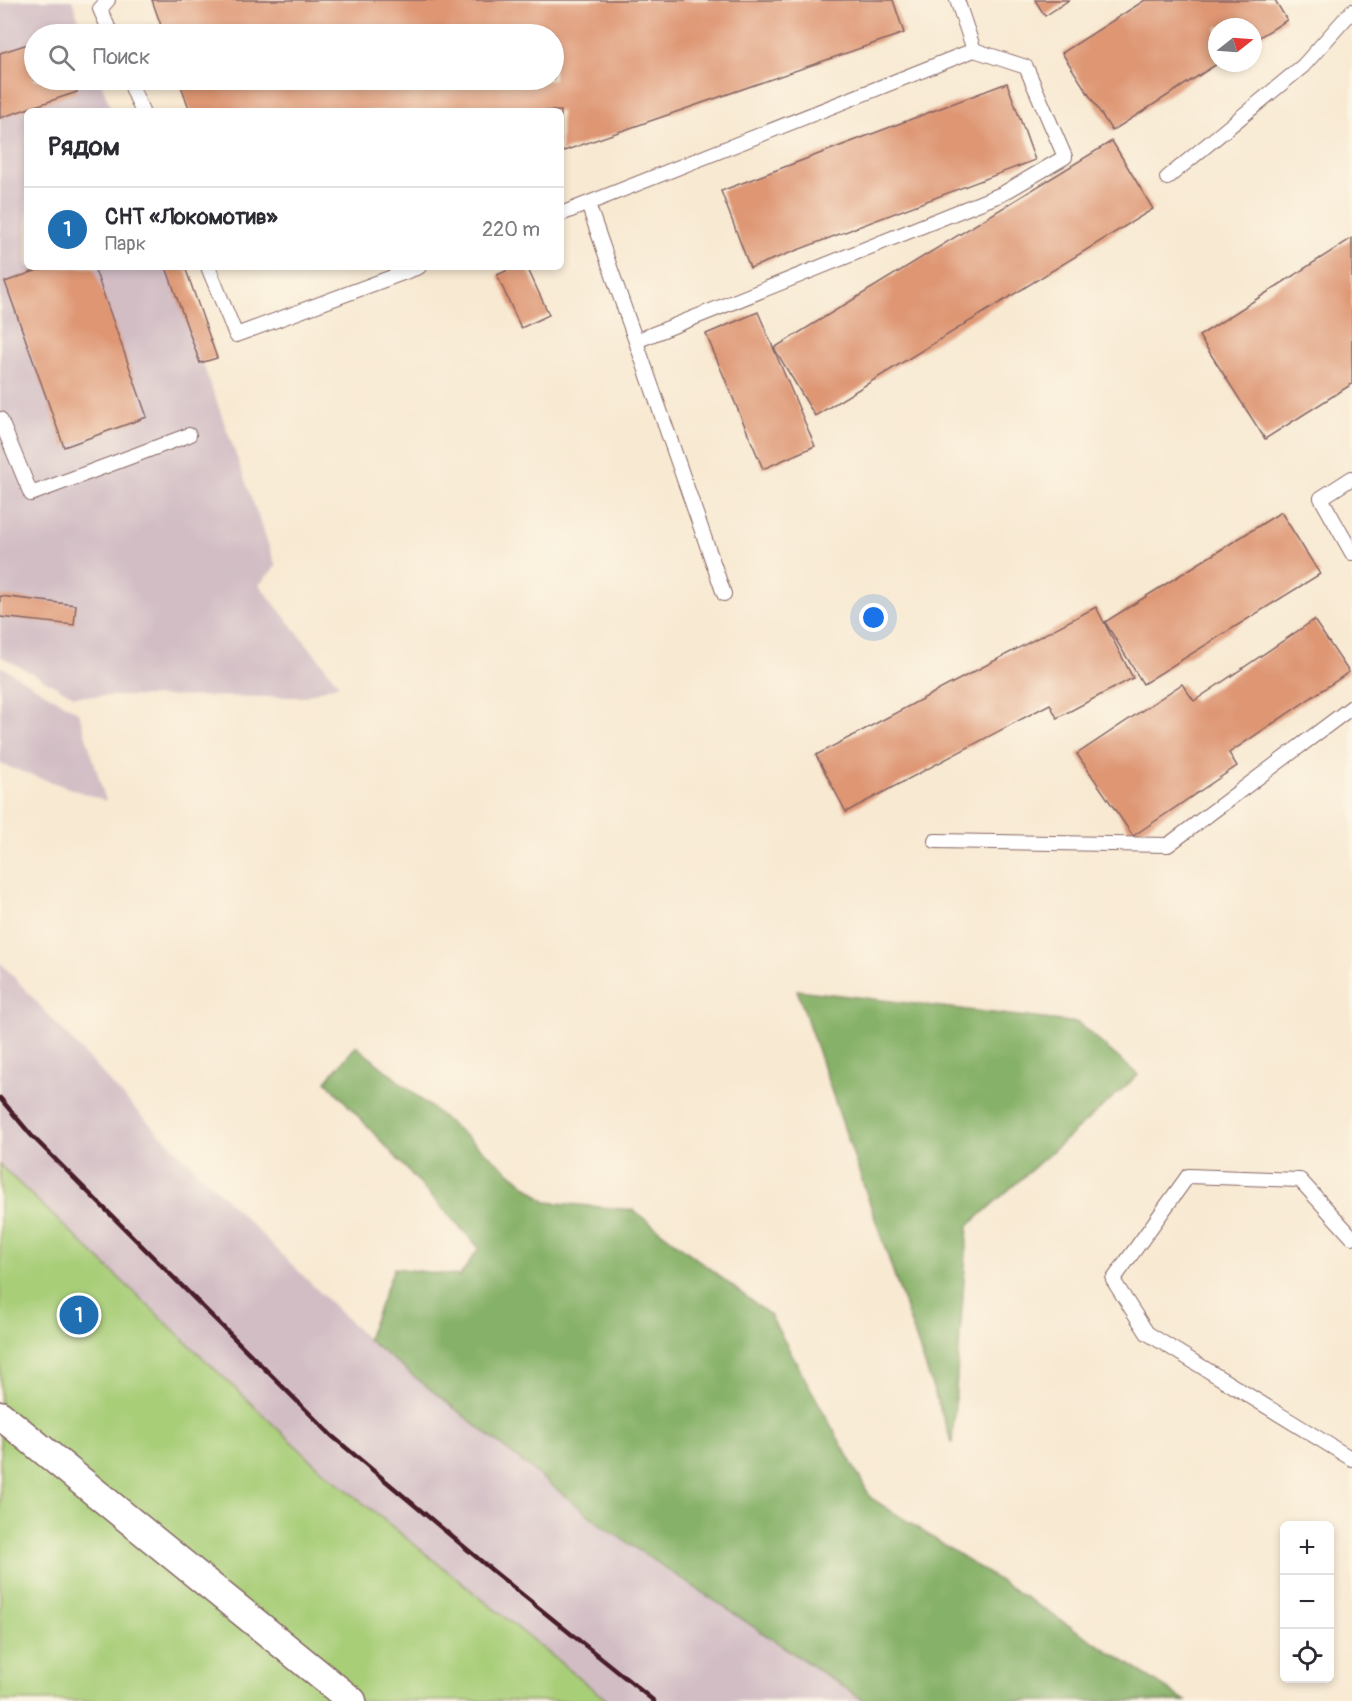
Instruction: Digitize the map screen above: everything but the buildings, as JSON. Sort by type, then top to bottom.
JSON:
[{"type":"street","points":[[0,1415],[352,1701]]},
{"type":"lane","points":[[107,24],[100,9],[108,0]]},
{"type":"lane","points":[[957,0],[974,50]]},
{"type":"lane","points":[[1167,178],[1303,66],[1352,11]]},
{"type":"lane","points":[[564,213],[974,50],[1026,67],[1065,157],[1002,194],[636,342]]},
{"type":"lane","points":[[133,90],[141,108]]},
{"type":"lane","points":[[588,204],[724,594]]},
{"type":"lane","points":[[209,270],[236,335],[411,270]]},
{"type":"lane","points":[[0,419],[31,494],[189,435]]},
{"type":"lane","points":[[1352,478],[1321,498],[1352,553]]},
{"type":"lane","points":[[935,841],[1168,845],[1352,707]]},
{"type":"lane","points":[[1352,1237],[1300,1180],[1188,1176],[1113,1280],[1147,1333],[1352,1459]]},
{"type":"shaded area","points":[[19,0],[72,0],[80,24],[24,24],[24,90],[104,90],[111,108],[24,108],[24,270],[169,270],[276,566],[259,585],[339,684],[302,697],[74,696],[0,656],[0,4]]},
{"type":"shaded area","points":[[0,666],[79,713],[106,801],[0,764]]},
{"type":"shaded area","points":[[0,962],[135,1109],[367,1339],[604,1527],[865,1701],[608,1701],[316,1465],[0,1165]]},
{"type":"green space","points":[[797,990],[1078,1023],[1138,1075],[968,1226],[952,1444]]},
{"type":"green space","points":[[356,1046],[546,1202],[633,1210],[770,1315],[871,1498],[1186,1701],[865,1701],[604,1527],[367,1339],[394,1268],[460,1276],[479,1248],[326,1081]]},
{"type":"green space","points":[[0,1165],[316,1465],[608,1701],[0,1701]]},
{"type":"railway","points":[[0,1098],[31,1135],[332,1436],[493,1571],[654,1701]]},
{"type":"place","name":"СНТ «Локомотив»","points":[[79,1315]]}]
